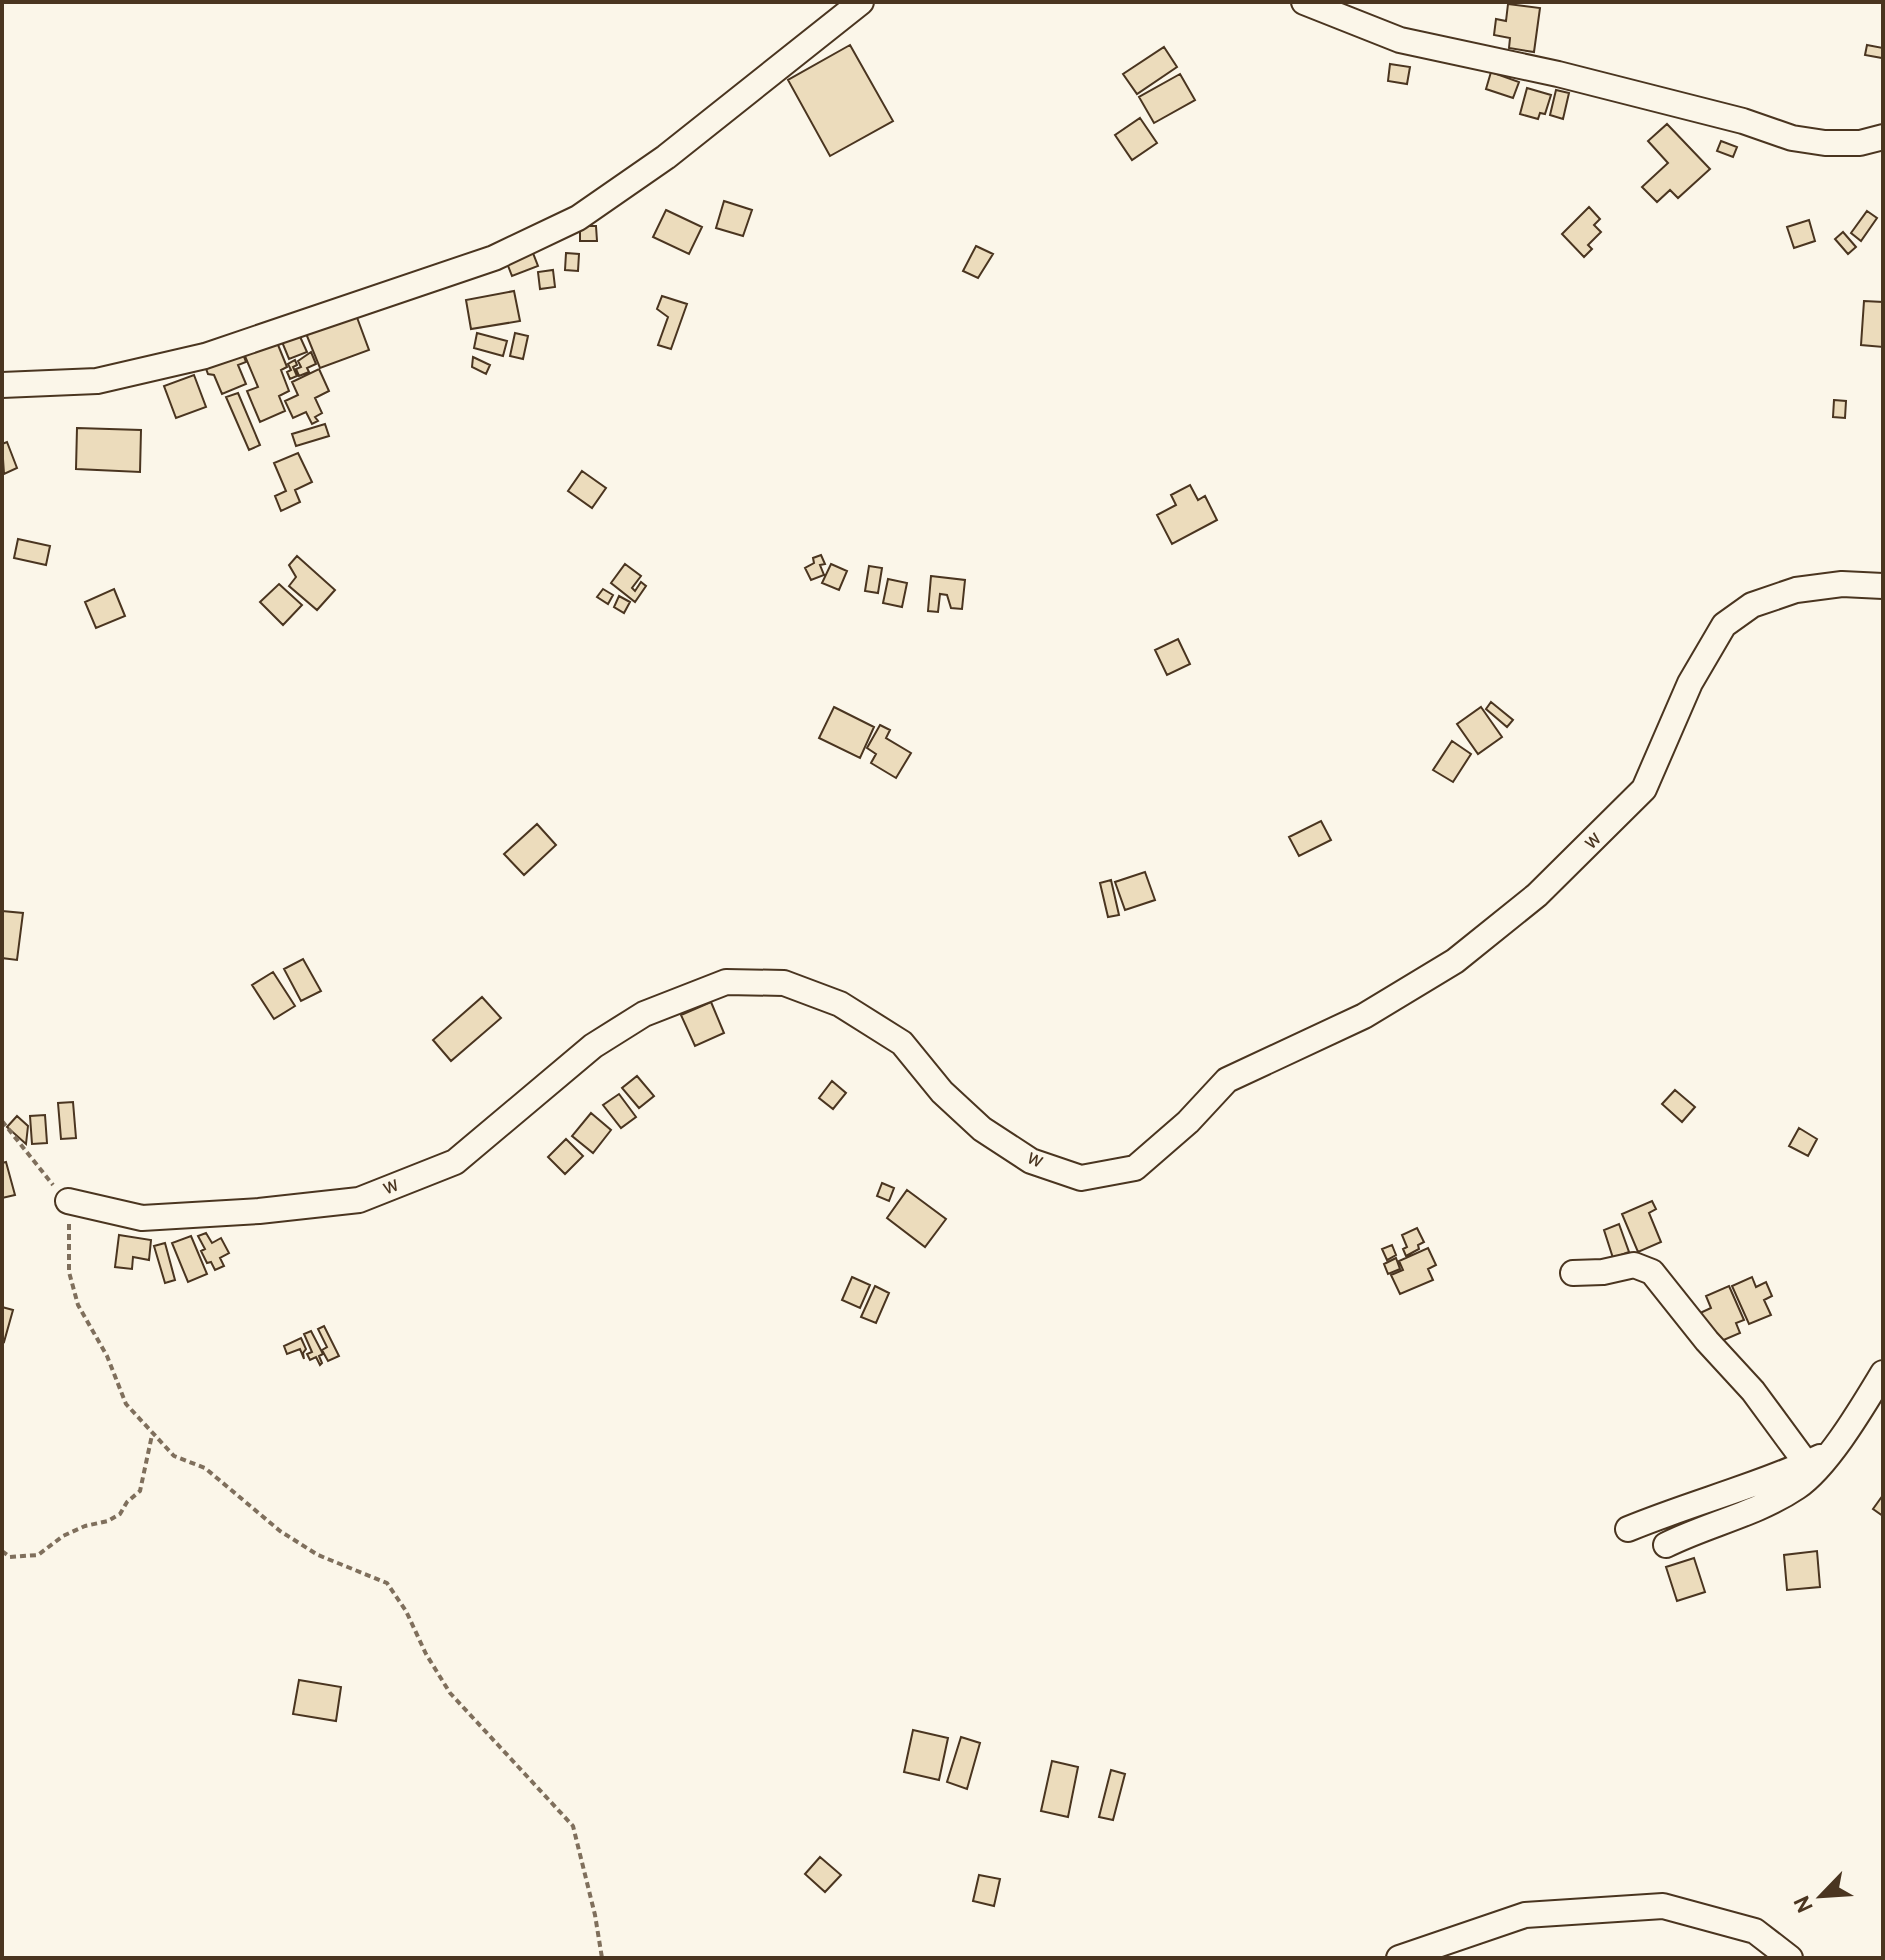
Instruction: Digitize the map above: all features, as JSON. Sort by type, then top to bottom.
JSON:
[{"type":"street","points":[[2,385],[97,381],[205,356],[494,258],[578,218],[616,192],[666,157],[861,2]]},
{"type":"street","points":[[1304,2],[1400,40],[1572,77],[1743,121],[1792,138],[1825,143],[1860,143],[1883,137]]},
{"type":"street","name":"w","points":[[68,1201],[142,1218],[259,1211],[359,1200],[455,1162],[593,1046],[644,1014],[726,982],[784,983],[840,1004],[902,1043],[942,1092],[982,1129],[1031,1161],[1081,1178],[1135,1168],[1188,1122],[1227,1080],[1364,1016],[1455,961],[1537,895],[1644,789],[1690,683],[1724,625],[1752,605],[1796,590],[1842,584],[1883,586]]},
{"type":"street","points":[[1573,1273],[1603,1272],[1634,1265],[1652,1272],[1707,1341],[1753,1391],[1806,1463]]},
{"type":"street","points":[[1666,1545],[1798,1486],[1830,1452],[1883,1373]]},
{"type":"street","points":[[1628,1529],[1741,1490],[1830,1452]]},
{"type":"street","points":[[1399,1958],[1525,1915],[1663,1906],[1755,1931],[1790,1958]]},
{"type":"path","points":[[2,1121],[68,1201],[69,1272],[78,1305],[107,1356],[126,1404],[174,1456],[205,1468],[280,1531],[318,1555],[387,1583],[406,1611],[426,1654],[450,1693],[573,1826],[602,1958]]},
{"type":"path","points":[[2,1551],[10,1557],[38,1555],[63,1536],[120,1514],[127,1502],[140,1491],[152,1435]]},
{"type":"building","points":[[1508,4],[1540,8],[1534,52],[1509,48],[1510,38],[1494,35],[1496,19],[1506,21]]},
{"type":"building","points":[[850,45],[893,121],[830,156],[788,80]]},
{"type":"building","points":[[1867,45],[1883,48],[1882,58],[1865,55]]},
{"type":"building","points":[[1164,47],[1177,67],[1137,94],[1123,74]]},
{"type":"building","points":[[1390,64],[1410,67],[1407,84],[1388,81]]},
{"type":"building","points":[[1491,72],[1519,82],[1513,98],[1486,89]]},
{"type":"building","points":[[1180,74],[1195,100],[1154,123],[1139,97]]},
{"type":"building","points":[[1527,88],[1551,95],[1545,114],[1540,113],[1538,119],[1520,114]]},
{"type":"building","points":[[1556,90],[1569,93],[1563,119],[1550,115]]},
{"type":"building","points":[[1140,118],[1157,143],[1132,160],[1115,135]]},
{"type":"building","points":[[1667,124],[1710,169],[1678,198],[1670,190],[1657,202],[1642,187],[1668,163],[1648,141]]},
{"type":"building","points":[[1721,141],[1737,147],[1733,157],[1717,151]]},
{"type":"building","points":[[724,201],[752,210],[743,236],[716,228]]},
{"type":"building","points":[[1589,207],[1600,219],[1594,225],[1601,232],[1588,245],[1592,249],[1584,257],[1562,234]]},
{"type":"building","points":[[666,210],[702,227],[689,254],[653,237]]},
{"type":"building","points":[[1867,211],[1877,218],[1861,241],[1851,233]]},
{"type":"building","points":[[1809,220],[1815,241],[1794,248],[1787,227]]},
{"type":"building","points":[[580,226],[596,226],[597,241],[580,241]]},
{"type":"building","points":[[1843,232],[1856,247],[1848,254],[1835,239]]},
{"type":"building","points":[[976,246],[993,254],[978,278],[963,271]]},
{"type":"building","points":[[531,248],[538,266],[512,276],[505,258]]},
{"type":"building","points":[[566,253],[579,254],[578,271],[565,270]]},
{"type":"building","points":[[553,270],[555,287],[540,289],[538,272]]},
{"type":"building","points":[[514,291],[520,321],[471,329],[466,300]]},
{"type":"building","points":[[662,296],[687,304],[671,349],[658,345],[668,317],[657,309]]},
{"type":"building","points":[[1864,301],[1883,302],[1883,347],[1861,345]]},
{"type":"building","points":[[355,312],[369,350],[320,368],[305,331]]},
{"type":"building","points":[[297,330],[307,352],[289,359],[280,337]]},
{"type":"building","points":[[477,333],[507,341],[503,356],[474,348]]},
{"type":"building","points":[[515,333],[528,336],[523,359],[510,356]]},
{"type":"building","points":[[274,335],[287,367],[281,370],[289,391],[279,396],[285,411],[260,422],[247,391],[258,387],[242,349]]},
{"type":"building","points":[[241,349],[246,362],[238,365],[246,384],[222,394],[214,375],[208,374],[204,363]]},
{"type":"building","points":[[311,352],[316,364],[307,368],[309,372],[299,376],[296,369],[301,367],[298,361]]},
{"type":"building","points":[[473,357],[490,365],[486,374],[472,367]]},
{"type":"building","points":[[295,360],[297,365],[293,367],[297,376],[290,379],[288,364]]},
{"type":"building","points":[[319,369],[329,391],[315,398],[322,413],[315,417],[318,421],[312,424],[306,412],[293,418],[285,401],[298,395],[292,382]]},
{"type":"building","points":[[194,375],[206,407],[176,418],[164,386]]},
{"type":"building","points":[[238,393],[260,445],[249,450],[226,397]]},
{"type":"building","points":[[1834,400],[1846,401],[1845,418],[1833,417]]},
{"type":"building","points":[[325,424],[329,436],[296,446],[292,434]]},
{"type":"building","points":[[77,428],[141,430],[140,472],[76,469]]},
{"type":"building","points":[[7,442],[17,468],[4,474],[2,444]]},
{"type":"building","points":[[298,453],[312,482],[295,490],[300,502],[281,511],[275,496],[286,491],[274,463]]},
{"type":"building","points":[[582,471],[606,488],[592,508],[568,491]]},
{"type":"building","points":[[1190,485],[1198,500],[1205,496],[1217,520],[1172,544],[1157,515],[1176,505],[1171,495]]},
{"type":"building","points":[[18,539],[50,546],[46,565],[14,558]]},
{"type":"building","points":[[821,555],[825,564],[820,565],[824,575],[811,580],[805,568],[814,563],[813,558]]},
{"type":"building","points":[[297,556],[335,590],[317,610],[289,586],[296,577],[289,565]]},
{"type":"building","points":[[625,564],[641,576],[632,588],[635,591],[641,582],[646,586],[635,602],[611,583]]},
{"type":"building","points":[[831,564],[847,571],[839,590],[822,583]]},
{"type":"building","points":[[869,566],[882,568],[878,593],[865,591]]},
{"type":"building","points":[[931,576],[965,580],[962,609],[951,608],[947,595],[940,594],[938,612],[928,611]]},
{"type":"building","points":[[888,579],[907,583],[902,607],[883,603]]},
{"type":"building","points":[[279,584],[302,605],[283,625],[260,602]]},
{"type":"building","points":[[114,589],[125,616],[96,628],[85,602]]},
{"type":"building","points":[[603,589],[613,595],[608,604],[597,597]]},
{"type":"building","points":[[619,596],[630,602],[624,613],[614,607]]},
{"type":"building","points":[[1178,639],[1190,664],[1167,675],[1155,650]]},
{"type":"building","points":[[1491,702],[1513,720],[1507,727],[1486,709]]},
{"type":"building","points":[[834,707],[874,727],[860,758],[819,738]]},
{"type":"building","points":[[1481,707],[1502,737],[1478,754],[1457,724]]},
{"type":"building","points":[[880,725],[890,730],[886,738],[911,753],[896,778],[871,763],[876,754],[867,748]]},
{"type":"building","points":[[1452,741],[1471,754],[1453,782],[1433,770]]},
{"type":"building","points":[[1321,821],[1331,840],[1299,856],[1289,837]]},
{"type":"building","points":[[537,824],[556,845],[524,875],[504,854]]},
{"type":"building","points":[[1145,872],[1155,900],[1125,910],[1115,882]]},
{"type":"building","points":[[1111,880],[1119,915],[1108,917],[1100,883]]},
{"type":"building","points":[[2,911],[23,913],[17,960],[2,958]]},
{"type":"building","points":[[303,959],[321,991],[301,1001],[284,969]]},
{"type":"building","points":[[273,972],[295,1006],[274,1019],[252,985]]},
{"type":"building","points":[[482,997],[501,1018],[451,1061],[433,1040]]},
{"type":"building","points":[[711,1002],[724,1033],[695,1046],[681,1015]]},
{"type":"building","points":[[637,1076],[654,1096],[639,1108],[622,1088]]},
{"type":"building","points":[[832,1081],[846,1093],[833,1109],[819,1098]]},
{"type":"building","points":[[1675,1090],[1695,1107],[1682,1122],[1662,1104]]},
{"type":"building","points":[[619,1094],[636,1117],[621,1128],[603,1105]]},
{"type":"building","points":[[73,1102],[76,1138],[61,1139],[58,1103]]},
{"type":"building","points":[[591,1113],[611,1130],[593,1153],[572,1136]]},
{"type":"building","points":[[45,1115],[47,1143],[32,1144],[30,1116]]},
{"type":"building","points":[[17,1116],[28,1126],[26,1144],[7,1127]]},
{"type":"building","points":[[1799,1128],[1817,1139],[1808,1156],[1789,1146]]},
{"type":"building","points":[[566,1139],[583,1156],[565,1174],[548,1157]]},
{"type":"building","points":[[6,1162],[15,1195],[2,1198],[2,1163]]},
{"type":"building","points":[[882,1183],[894,1188],[889,1201],[877,1196]]},
{"type":"building","points":[[907,1190],[946,1219],[925,1247],[887,1218]]},
{"type":"building","points":[[1652,1201],[1656,1209],[1649,1213],[1661,1242],[1638,1252],[1622,1214]]},
{"type":"building","points":[[1619,1224],[1629,1252],[1613,1258],[1604,1230]]},
{"type":"building","points":[[1417,1228],[1424,1242],[1418,1245],[1419,1249],[1406,1256],[1403,1249],[1407,1247],[1402,1235]]},
{"type":"building","points":[[206,1233],[212,1243],[221,1238],[229,1253],[220,1258],[224,1266],[215,1270],[201,1251],[205,1249],[198,1236]]},
{"type":"building","points":[[119,1235],[151,1240],[149,1260],[133,1257],[132,1269],[115,1267]]},
{"type":"building","points":[[191,1236],[207,1274],[188,1282],[172,1243]]},
{"type":"building","points":[[165,1243],[175,1280],[165,1283],[154,1246]]},
{"type":"building","points":[[1392,1245],[1396,1255],[1387,1260],[1382,1249]]},
{"type":"building","points":[[1428,1248],[1436,1265],[1428,1269],[1433,1280],[1400,1294],[1391,1275],[1403,1270],[1399,1261]]},
{"type":"building","points":[[1396,1258],[1400,1269],[1388,1274],[1384,1264]]},
{"type":"building","points":[[852,1277],[870,1285],[860,1308],[842,1300]]},
{"type":"building","points":[[1752,1277],[1756,1287],[1766,1282],[1772,1296],[1764,1300],[1771,1315],[1749,1324],[1732,1286]]},
{"type":"building","points":[[875,1286],[889,1293],[876,1323],[861,1317]]},
{"type":"building","points":[[1729,1286],[1744,1320],[1736,1323],[1740,1333],[1719,1342],[1698,1314],[1711,1308],[1706,1296]]},
{"type":"building","points":[[2,1307],[13,1310],[4,1342],[2,1341]]},
{"type":"building","points":[[324,1326],[339,1356],[328,1361],[322,1350],[327,1347],[318,1329]]},
{"type":"building","points":[[311,1331],[323,1354],[319,1356],[320,1365],[316,1357],[310,1360],[307,1354],[312,1352],[304,1334]]},
{"type":"building","points":[[301,1338],[306,1349],[304,1359],[300,1349],[287,1354],[284,1346]]},
{"type":"building","points":[[1883,1495],[1883,1516],[1873,1509]]},
{"type":"building","points":[[1817,1551],[1820,1587],[1787,1590],[1784,1555]]},
{"type":"building","points":[[1694,1558],[1705,1592],[1677,1601],[1666,1567]]},
{"type":"building","points":[[299,1680],[341,1687],[336,1721],[293,1714]]},
{"type":"building","points":[[913,1730],[948,1738],[939,1780],[904,1772]]},
{"type":"building","points":[[961,1737],[980,1743],[967,1789],[947,1782]]},
{"type":"building","points":[[1052,1761],[1078,1767],[1068,1817],[1041,1811]]},
{"type":"building","points":[[1111,1770],[1125,1774],[1113,1820],[1099,1817]]},
{"type":"building","points":[[820,1857],[841,1875],[825,1892],[805,1874]]},
{"type":"building","points":[[979,1875],[1000,1879],[994,1906],[973,1901]]}]
